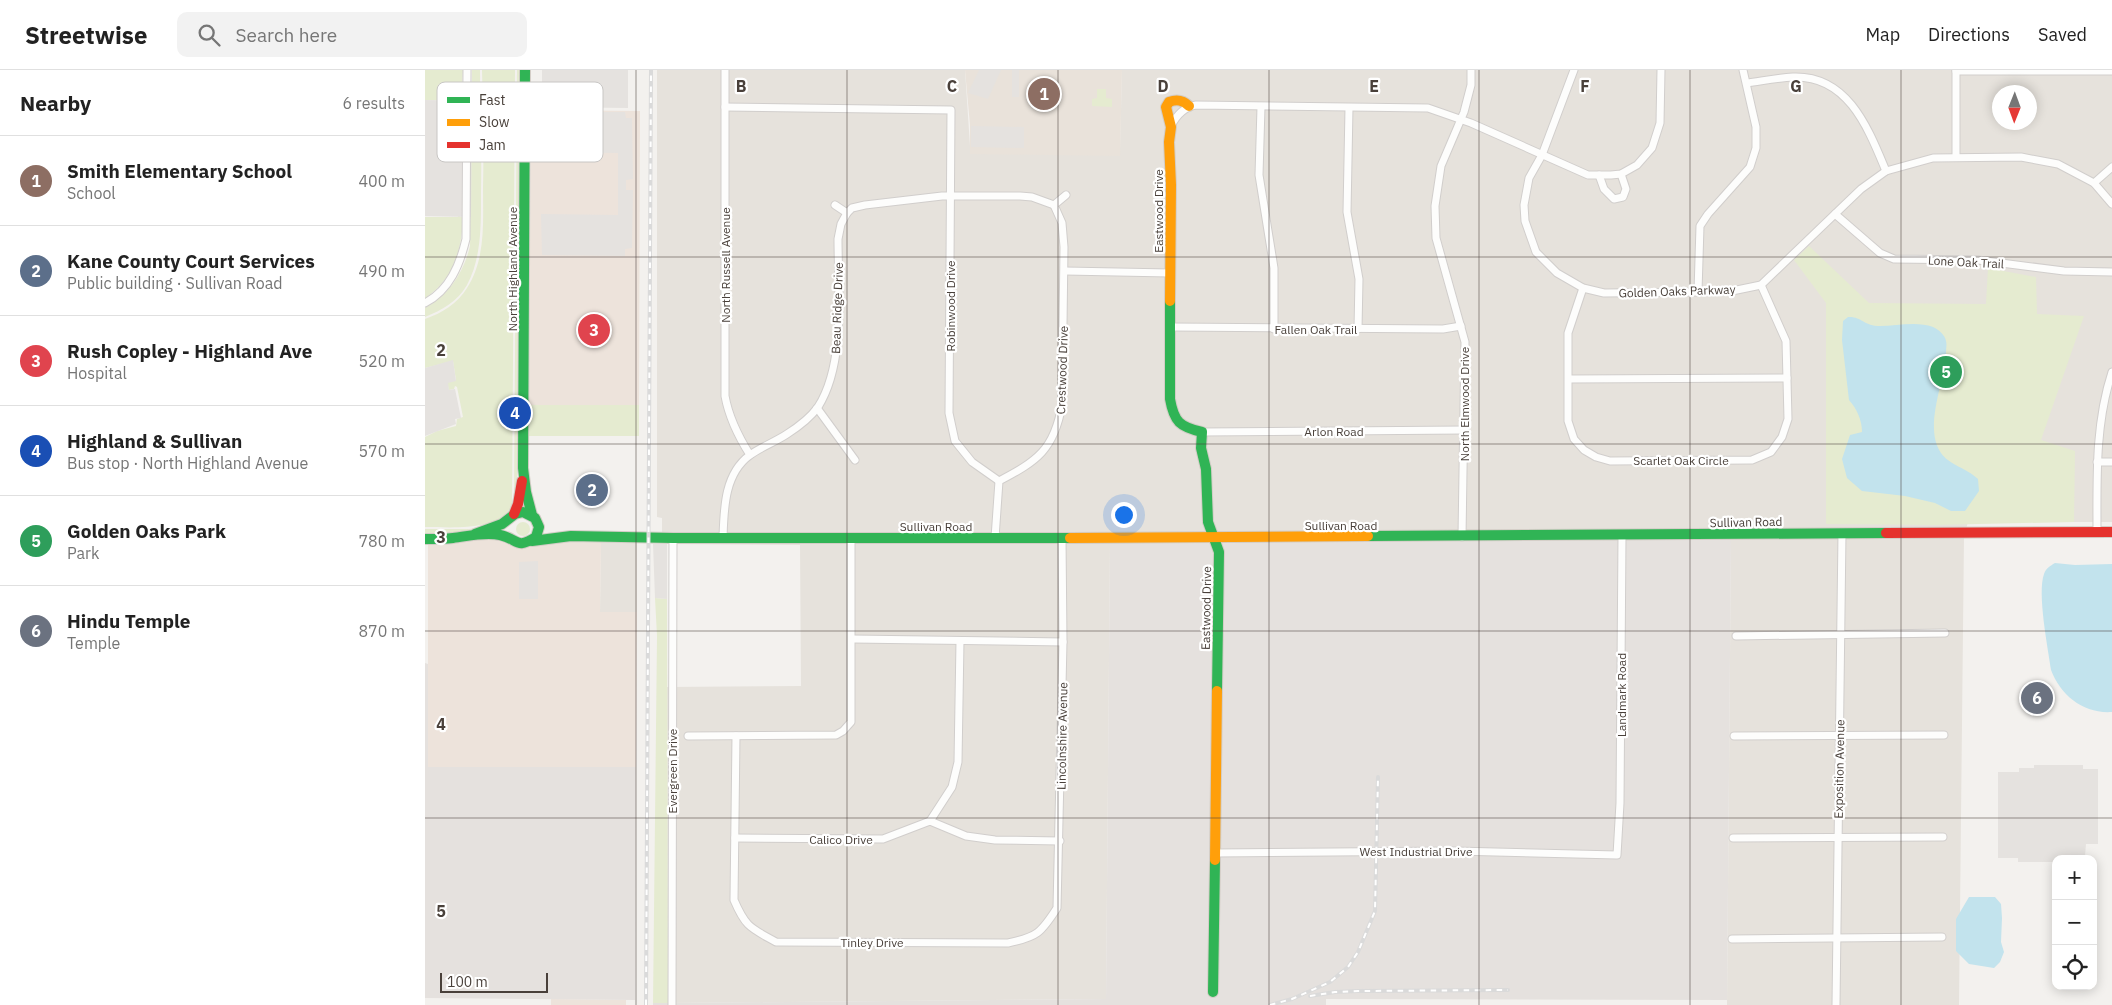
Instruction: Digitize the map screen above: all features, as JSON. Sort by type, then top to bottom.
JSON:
[{"type":"street","name":"North Russell Avenue","points":[[725,70],[725,396],[727,411],[749,455]]},
{"type":"street","name":"North Elmwood Drive","points":[[1462,537],[1465,342],[1436,238],[1435,206],[1441,166],[1461,119],[1471,85],[1471,70]]},
{"type":"street","name":"Golden Oaks Parkway","points":[[1574,70],[1542,155],[1529,178],[1524,205],[1525,221],[1536,252],[1557,273],[1583,288],[1604,293],[1732,291],[1761,285]]},
{"type":"street","points":[[1599,175],[1603,189],[1613,199],[1623,197],[1626,189],[1621,174],[1637,165],[1652,148],[1660,123],[1661,70]]},
{"type":"street","points":[[1698,292],[1700,226],[1708,214],[1750,167],[1756,148],[1756,127],[1743,70]]},
{"type":"street","points":[[1956,156],[1956,71],[2112,71]]},
{"type":"street","points":[[1747,83],[1793,77],[1812,78],[1837,90],[1854,105],[1886,171]]},
{"type":"street","name":"Eastwood Drive","points":[[1213,992],[1219,552],[1208,522],[1206,469],[1201,448],[1202,432],[1185,428],[1173,418],[1170,399],[1172,327],[1169,142],[1171,126],[1166,114],[1166,107],[1169,102],[1177,99],[1185,101],[1189,106],[1428,108],[1461,119],[1589,175],[1621,174]]},
{"type":"street","points":[[1171,126],[1176,116],[1189,106]]},
{"type":"street","name":"Robinwood Drive","points":[[725,107],[951,110],[949,413],[955,441],[972,462],[999,482]]},
{"type":"street","points":[[1261,107],[1259,174],[1274,268],[1274,329]]},
{"type":"street","points":[[1349,108],[1347,212],[1359,279],[1358,329]]},
{"type":"street","points":[[1761,285],[1861,190],[1886,171],[1927,159],[1956,156],[2021,157],[2058,164],[2094,183],[2112,204]]},
{"type":"street","points":[[425,303],[442,289],[453,276],[459,264],[466,239],[466,162]]},
{"type":"street","name":"North Highland Avenue","points":[[525,162],[523,468],[526,492],[535,518]]},
{"type":"street","points":[[2094,183],[2112,167]]},
{"type":"street","points":[[835,205],[847,213],[852,208],[865,205],[951,196],[1026,196],[1054,205],[1066,195]]},
{"type":"street","name":"Crestwood Drive","points":[[999,482],[1039,457],[1055,435],[1059,424],[1062,405],[1065,271],[1062,224],[1054,205]]},
{"type":"street","name":"Beau Ridge Drive","points":[[723,538],[725,501],[733,475],[749,455],[779,440],[799,426],[817,408],[830,381],[837,352],[838,240],[841,224],[847,213]]},
{"type":"street","name":"Lone Oak Trail","points":[[1835,214],[1880,253],[1894,260],[1978,260],[2064,272],[2112,272]]},
{"type":"street","points":[[1065,271],[1171,274]]},
{"type":"street","name":"Scarlet Oak Circle","points":[[1583,288],[1568,333],[1568,421],[1574,439],[1584,450],[1595,457],[1610,460],[1752,460],[1771,452],[1782,437],[1788,419],[1786,341],[1761,285]]},
{"type":"street","name":"Fallen Oak Trail","points":[[1172,327],[1443,329],[1461,326]]},
{"type":"street","points":[[2097,532],[2097,462],[2104,396],[2112,372]]},
{"type":"street","points":[[1569,379],[1787,378]]},
{"type":"street","points":[[817,408],[855,460]]},
{"type":"street","name":"Arlon Road","points":[[1202,432],[1465,430]]},
{"type":"street","points":[[2097,462],[2112,462]]},
{"type":"street","name":"North Highland Avenue","points":[[511,517],[518,504],[523,468]]},
{"type":"street","points":[[995,538],[999,482]]},
{"type":"street","name":"Sullivan Road","points":[[475,534],[482,529],[523,512],[535,518],[546,529],[571,536]]},
{"type":"street","points":[[509,538],[506,530],[511,517]]},
{"type":"street","points":[[532,541],[538,532],[535,518]]},
{"type":"street","name":"Sullivan Road","points":[[425,539],[452,538],[475,534],[500,535],[521,544],[571,536],[673,538],[1462,537],[2112,532]]},
{"type":"street","name":"Exposition Avenue","points":[[1836,1005],[1842,533]]},
{"type":"street","name":"Landmark Road","points":[[1617,855],[1621,803],[1622,536]]},
{"type":"street","name":"Evergreen Drive","points":[[671,1005],[673,538]]},
{"type":"street","points":[[688,736],[836,735],[843,731],[851,722],[853,639],[851,538]]},
{"type":"street","name":"Lincolnshire Avenue","points":[[1043,929],[1057,908],[1063,642],[1062,538]]},
{"type":"street","points":[[1735,636],[1945,633]]},
{"type":"street","points":[[853,639],[1063,642]]},
{"type":"street","points":[[960,641],[958,762],[952,787],[930,821],[965,836],[995,840],[1060,841]]},
{"type":"street","points":[[1734,736],[1945,735]]},
{"type":"street","name":"Tinley Drive","points":[[736,736],[734,900],[750,928],[777,942],[1008,943],[1029,939],[1043,929]]},
{"type":"street","name":"Calico Drive","points":[[735,838],[883,839],[930,821]]},
{"type":"street","points":[[1733,838],[1943,837]]},
{"type":"street","name":"West Industrial Drive","points":[[1215,853],[1415,851],[1617,855]]},
{"type":"street","points":[[1732,939],[1943,937]]},
{"type":"shaded area","points":[[542,70],[628,70],[628,108],[603,108],[603,82],[542,82]]},
{"type":"shaded area","points":[[657,70],[965,70],[970,146],[1120,148],[1122,70],[2112,70],[2112,522],[1968,522],[1964,536],[1959,1005],[1727,1005],[1731,539],[1110,544],[1106,999],[668,1003],[667,687],[801,686],[800,545],[667,544],[662,532],[662,518],[657,517]]},
{"type":"shaded area","points":[[965,70],[1122,70],[1120,156],[970,154],[970,125]]},
{"type":"shaded area","points":[[979,70],[1001,70],[988,99],[968,93]]},
{"type":"shaded area","points":[[1012,70],[1019,70],[1019,97],[1012,97]]},
{"type":"shaded area","points":[[425,100],[437,100],[437,162],[471,162],[471,217],[425,216]]},
{"type":"shaded area","points":[[603,111],[640,111],[639,405],[529,405],[531,162],[603,162]]},
{"type":"shaded area","points":[[603,112],[625,112],[626,118],[632,118],[633,179],[626,180],[626,190],[633,190],[632,248],[625,249],[625,256],[542,255],[541,214],[618,215],[618,153],[603,153]]},
{"type":"shaded area","points":[[971,126],[1024,127],[1024,148],[971,147]]},
{"type":"shaded area","points":[[453,360],[456,381],[448,383],[449,390],[455,389],[461,418],[455,419],[456,424],[425,436],[425,368]]},
{"type":"shaded area","points":[[493,537],[601,542],[600,612],[637,612],[636,767],[428,767],[428,545]]},
{"type":"shaded area","points":[[1731,539],[1727,1000],[1326,999],[1326,1005],[653,1005],[653,1003],[1106,999],[1110,544]]},
{"type":"shaded area","points":[[601,542],[637,543],[637,612],[600,612]]},
{"type":"shaded area","points":[[653,544],[667,544],[667,599],[655,598]]},
{"type":"shaded area","points":[[538,561],[538,599],[519,599],[519,562]]},
{"type":"shaded area","points":[[425,663],[428,664],[428,767],[636,767],[635,1000],[425,998]]},
{"type":"shaded area","points":[[2034,765],[2083,765],[2083,769],[2098,769],[2098,844],[2086,844],[2085,855],[2052,855],[2052,862],[2018,862],[2018,858],[1998,858],[1998,772],[2019,772],[2019,768],[2034,768]]},
{"type":"shaded area","points":[[551,999],[626,1000],[626,1005],[551,1005]]},
{"type":"green space","points":[[425,70],[463,70],[462,82],[437,82],[437,100],[425,100]]},
{"type":"green space","points":[[472,70],[480,70],[480,82],[472,82]]},
{"type":"green space","points":[[482,70],[515,70],[515,82],[482,82]]},
{"type":"green space","points":[[517,70],[519,70],[519,82],[517,82]]},
{"type":"green space","points":[[1097,89],[1106,89],[1106,98],[1112,99],[1112,107],[1092,106],[1092,99],[1097,98]]},
{"type":"green space","points":[[471,162],[481,162],[480,240],[476,263],[467,285],[459,296],[449,305],[425,317],[425,308],[434,303],[454,282],[464,265],[470,246]]},
{"type":"green space","points":[[483,162],[514,162],[512,506],[506,514],[485,524],[460,527],[425,527],[425,437],[437,431],[456,426],[457,419],[463,417],[457,387],[455,386],[454,389],[449,390],[447,382],[456,380],[453,361],[425,368],[425,319],[449,307],[459,299],[467,288],[478,265],[482,240]]},
{"type":"green space","points":[[516,162],[519,162],[517,495],[514,501]]},
{"type":"green space","points":[[458,215],[463,218],[458,253],[443,282],[425,298],[425,217],[458,217]]},
{"type":"green space","points":[[1809,246],[1869,303],[1986,304],[1988,268],[2036,277],[2037,314],[2084,316],[2041,440],[2075,451],[2074,522],[1934,525],[1826,524],[1826,303],[1794,260]]},
{"type":"green space","points":[[529,405],[639,405],[639,436],[529,436]]},
{"type":"green space","points":[[520,522],[526,522],[530,529],[526,536],[520,536],[516,532],[516,526]]},
{"type":"green space","points":[[495,524],[449,534],[425,535],[425,529],[469,529]]},
{"type":"green space","points":[[655,598],[667,599],[668,1003],[653,1003],[657,636]]},
{"type":"water","points":[[1848,317],[1856,318],[1875,326],[1927,325],[1941,332],[1946,344],[1945,364],[1936,404],[1934,430],[1936,442],[1944,457],[1978,479],[1979,491],[1965,511],[1951,511],[1935,503],[1905,496],[1862,491],[1847,478],[1842,459],[1850,435],[1862,432],[1859,415],[1849,400],[1842,340],[1843,321]]},
{"type":"water","points":[[2055,563],[2075,565],[2112,564],[2112,712],[2092,710],[2075,702],[2061,688],[2051,670],[2044,621],[2042,583],[2048,567]]},
{"type":"water","points":[[1969,897],[1995,897],[2001,904],[2001,942],[2004,952],[2000,962],[1994,968],[1969,964],[1956,951],[1956,919]]},
{"type":"railway","points":[[646,1005],[651,70]]},
{"type":"railway","points":[[1270,1005],[1292,999],[1330,982],[1348,967],[1358,952],[1375,911],[1378,777]]},
{"type":"railway","points":[[1310,996],[1358,991],[1508,990]]},
{"type":"traffic: fast","points":[[525,70],[525,82]]},
{"type":"traffic: fast","points":[[525,162],[523,468],[526,492],[532,515]]},
{"type":"traffic: fast","points":[[1170,301],[1170,399],[1179,422],[1188,428],[1202,432],[1201,448],[1206,469],[1208,522],[1219,552],[1217,691]]},
{"type":"traffic: fast","points":[[425,539],[488,534],[500,535],[524,543],[536,537],[539,527],[535,518],[523,512],[515,514],[502,524],[475,534]]},
{"type":"traffic: fast","points":[[1368,536],[1886,533]]},
{"type":"traffic: fast","points":[[532,541],[571,536],[673,538],[1070,538]]},
{"type":"traffic: fast","points":[[1213,992],[1215,860]]},
{"type":"traffic: slow","points":[[1170,301],[1171,185],[1169,142],[1171,127],[1166,107],[1169,102],[1177,100],[1189,106]]},
{"type":"traffic: slow","points":[[1070,538],[1368,536]]},
{"type":"traffic: slow","points":[[1215,860],[1217,691]]},
{"type":"traffic: jam","points":[[514,514],[518,504],[522,481]]},
{"type":"traffic: jam","points":[[1886,533],[2112,532]]},
{"type":"place","name":"Smith Elementary School","points":[[1044,94]]},
{"type":"place","name":"Rush Copley - Highland Ave","points":[[594,330]]},
{"type":"place","name":"Golden Oaks Park","points":[[1946,372]]},
{"type":"place","name":"Highland & Sullivan","points":[[515,413]]},
{"type":"place","name":"Kane County Court Services","points":[[592,490]]},
{"type":"place","name":"Hindu Temple","points":[[2037,698]]}]
